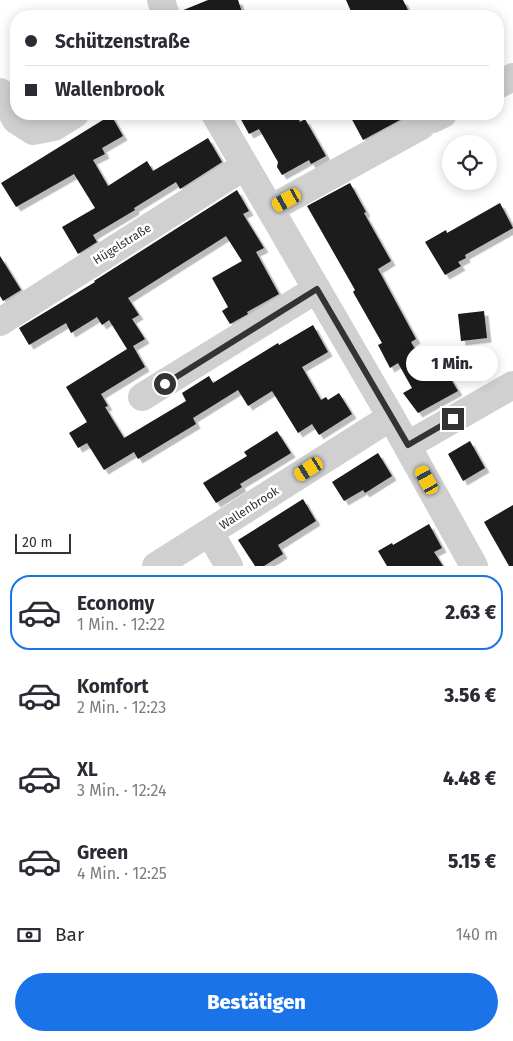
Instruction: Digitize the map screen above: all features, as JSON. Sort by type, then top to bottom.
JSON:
[{"type":"street","points":[[0,92],[10,110]]},
{"type":"street","points":[[16,120],[33,131],[54,128],[66,120]]},
{"type":"street","points":[[218,120],[408,445],[474,566]]},
{"type":"street","points":[[270,209],[431,120]]},
{"type":"street","name":"Hügelstraße","points":[[0,322],[245,166]]},
{"type":"street","points":[[142,397],[317,289]]},
{"type":"street","points":[[408,445],[513,385]]},
{"type":"street","name":"Wallenbrook","points":[[156,566],[391,416]]},
{"type":"street","points":[[210,533],[229,566]]},
{"type":"building","points":[[208,0],[238,0],[241,10],[183,10]]},
{"type":"building","points":[[346,0],[403,0],[408,10],[350,10]]},
{"type":"building","points":[[103,120],[114,120],[123,136],[102,148],[105,154],[93,160],[108,186],[147,161],[153,171],[208,138],[222,162],[180,189],[176,182],[134,208],[135,210],[93,235],[97,242],[78,254],[62,227],[95,208],[74,174],[16,207],[1,183]]},
{"type":"building","points":[[241,120],[299,120],[300,122],[306,120],[326,156],[311,164],[309,160],[282,175],[277,167],[278,162],[259,129],[249,134]]},
{"type":"building","points":[[352,120],[400,120],[363,140]]},
{"type":"building","points":[[350,183],[366,212],[364,213],[391,261],[378,269],[416,339],[411,342],[429,374],[439,369],[444,377],[448,374],[458,391],[418,413],[403,393],[412,388],[398,363],[390,368],[378,345],[382,343],[353,292],[355,290],[307,206]]},
{"type":"building","points":[[237,190],[249,211],[243,214],[264,248],[256,252],[279,294],[230,324],[222,311],[228,307],[212,278],[242,261],[226,236],[128,298],[139,315],[132,319],[145,339],[133,346],[145,367],[101,394],[108,406],[105,407],[124,438],[186,401],[182,393],[209,376],[213,383],[278,343],[279,345],[313,325],[328,352],[302,367],[321,400],[326,397],[328,400],[339,393],[352,414],[319,435],[312,424],[298,433],[272,391],[248,406],[238,390],[193,418],[196,424],[138,459],[134,452],[104,470],[87,443],[78,448],[69,433],[87,422],[66,387],[127,349],[109,320],[102,325],[97,317],[71,333],[66,323],[29,345],[19,328],[95,282]]},
{"type":"building","points":[[500,203],[513,228],[465,255],[466,258],[458,262],[461,266],[445,275],[425,242],[446,230],[447,233]]},
{"type":"building","points":[[0,256],[21,290],[3,301],[0,296]]},
{"type":"building","points":[[484,311],[487,338],[461,341],[458,314]]},
{"type":"building","points":[[277,431],[291,453],[240,484],[242,487],[216,503],[203,483],[247,456],[244,452]]},
{"type":"building","points":[[470,441],[485,468],[463,481],[448,454]]},
{"type":"building","points":[[378,453],[392,476],[365,493],[363,490],[344,501],[332,482]]},
{"type":"building","points":[[303,499],[316,521],[278,545],[283,554],[264,566],[255,566],[238,540]]},
{"type":"building","points":[[513,505],[513,566],[509,566],[484,522]]},
{"type":"building","points":[[429,524],[442,548],[434,552],[443,566],[387,566],[378,551],[392,543],[393,545]]},
{"type":"route","points":[[165,384],[317,289],[408,445],[453,419]]}]
